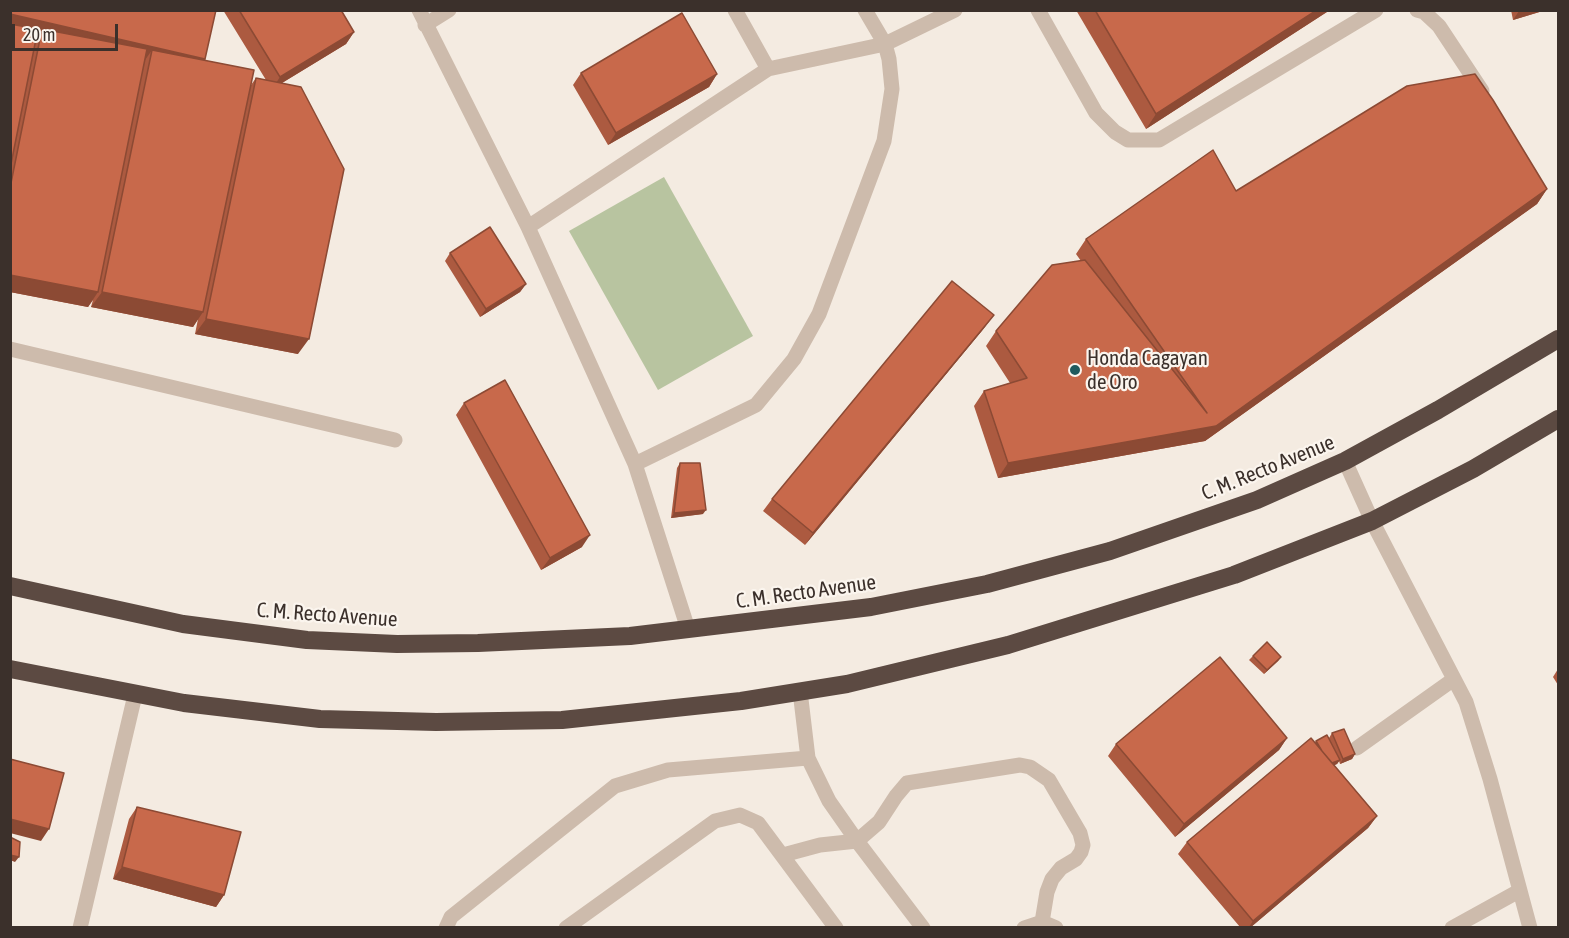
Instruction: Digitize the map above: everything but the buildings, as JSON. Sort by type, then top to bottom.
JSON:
[{"type":"highway","name":"C. M. Recto Avenue","points":[[10,586],[183,624],[308,640],[397,644],[490,643],[630,636],[871,607],[987,584],[1110,551],[1257,500],[1345,462],[1558,339]]},
{"type":"highway","points":[[10,669],[184,703],[320,719],[436,722],[562,720],[741,701],[800,692],[847,684],[1008,645],[1234,575],[1372,521],[1473,469],[1558,419]]},
{"type":"lane","points":[[449,10],[422,18],[528,228],[635,464],[688,629]]},
{"type":"lane","points":[[735,10],[768,69]]},
{"type":"lane","points":[[635,464],[756,405],[794,358],[819,314],[884,141],[892,89],[885,44],[865,10]]},
{"type":"lane","points":[[528,228],[768,69],[885,44],[955,10]]},
{"type":"lane","points":[[1038,10],[1096,113],[1115,132],[1128,140],[1159,140],[1376,10]]},
{"type":"lane","points":[[1417,10],[1424,12],[1440,26],[1489,103]]},
{"type":"lane","points":[[10,349],[395,440]]},
{"type":"lane","points":[[1345,462],[1372,521],[1466,702],[1476,729],[1530,927]]},
{"type":"lane","points":[[1357,748],[1454,679]]},
{"type":"lane","points":[[800,692],[808,758],[829,801],[856,841],[923,927]]},
{"type":"lane","points":[[81,927],[135,695]]},
{"type":"lane","points":[[446,927],[451,917],[615,786],[668,770],[808,758]]},
{"type":"lane","points":[[783,855],[820,845],[856,841],[879,822],[907,783],[1020,765],[1030,767],[1049,780],[1080,832],[1083,845],[1082,852],[1052,879],[1047,892],[1049,925],[1024,927]]},
{"type":"lane","points":[[566,927],[715,821],[740,816],[758,822],[836,927]]},
{"type":"lane","points":[[1452,927],[1519,891]]},
{"type":"green space","points":[[664,177],[753,336],[658,390],[569,231]]},
{"type":"place","name":"Honda Cagayan de Oro","points":[[1075,370]]}]
